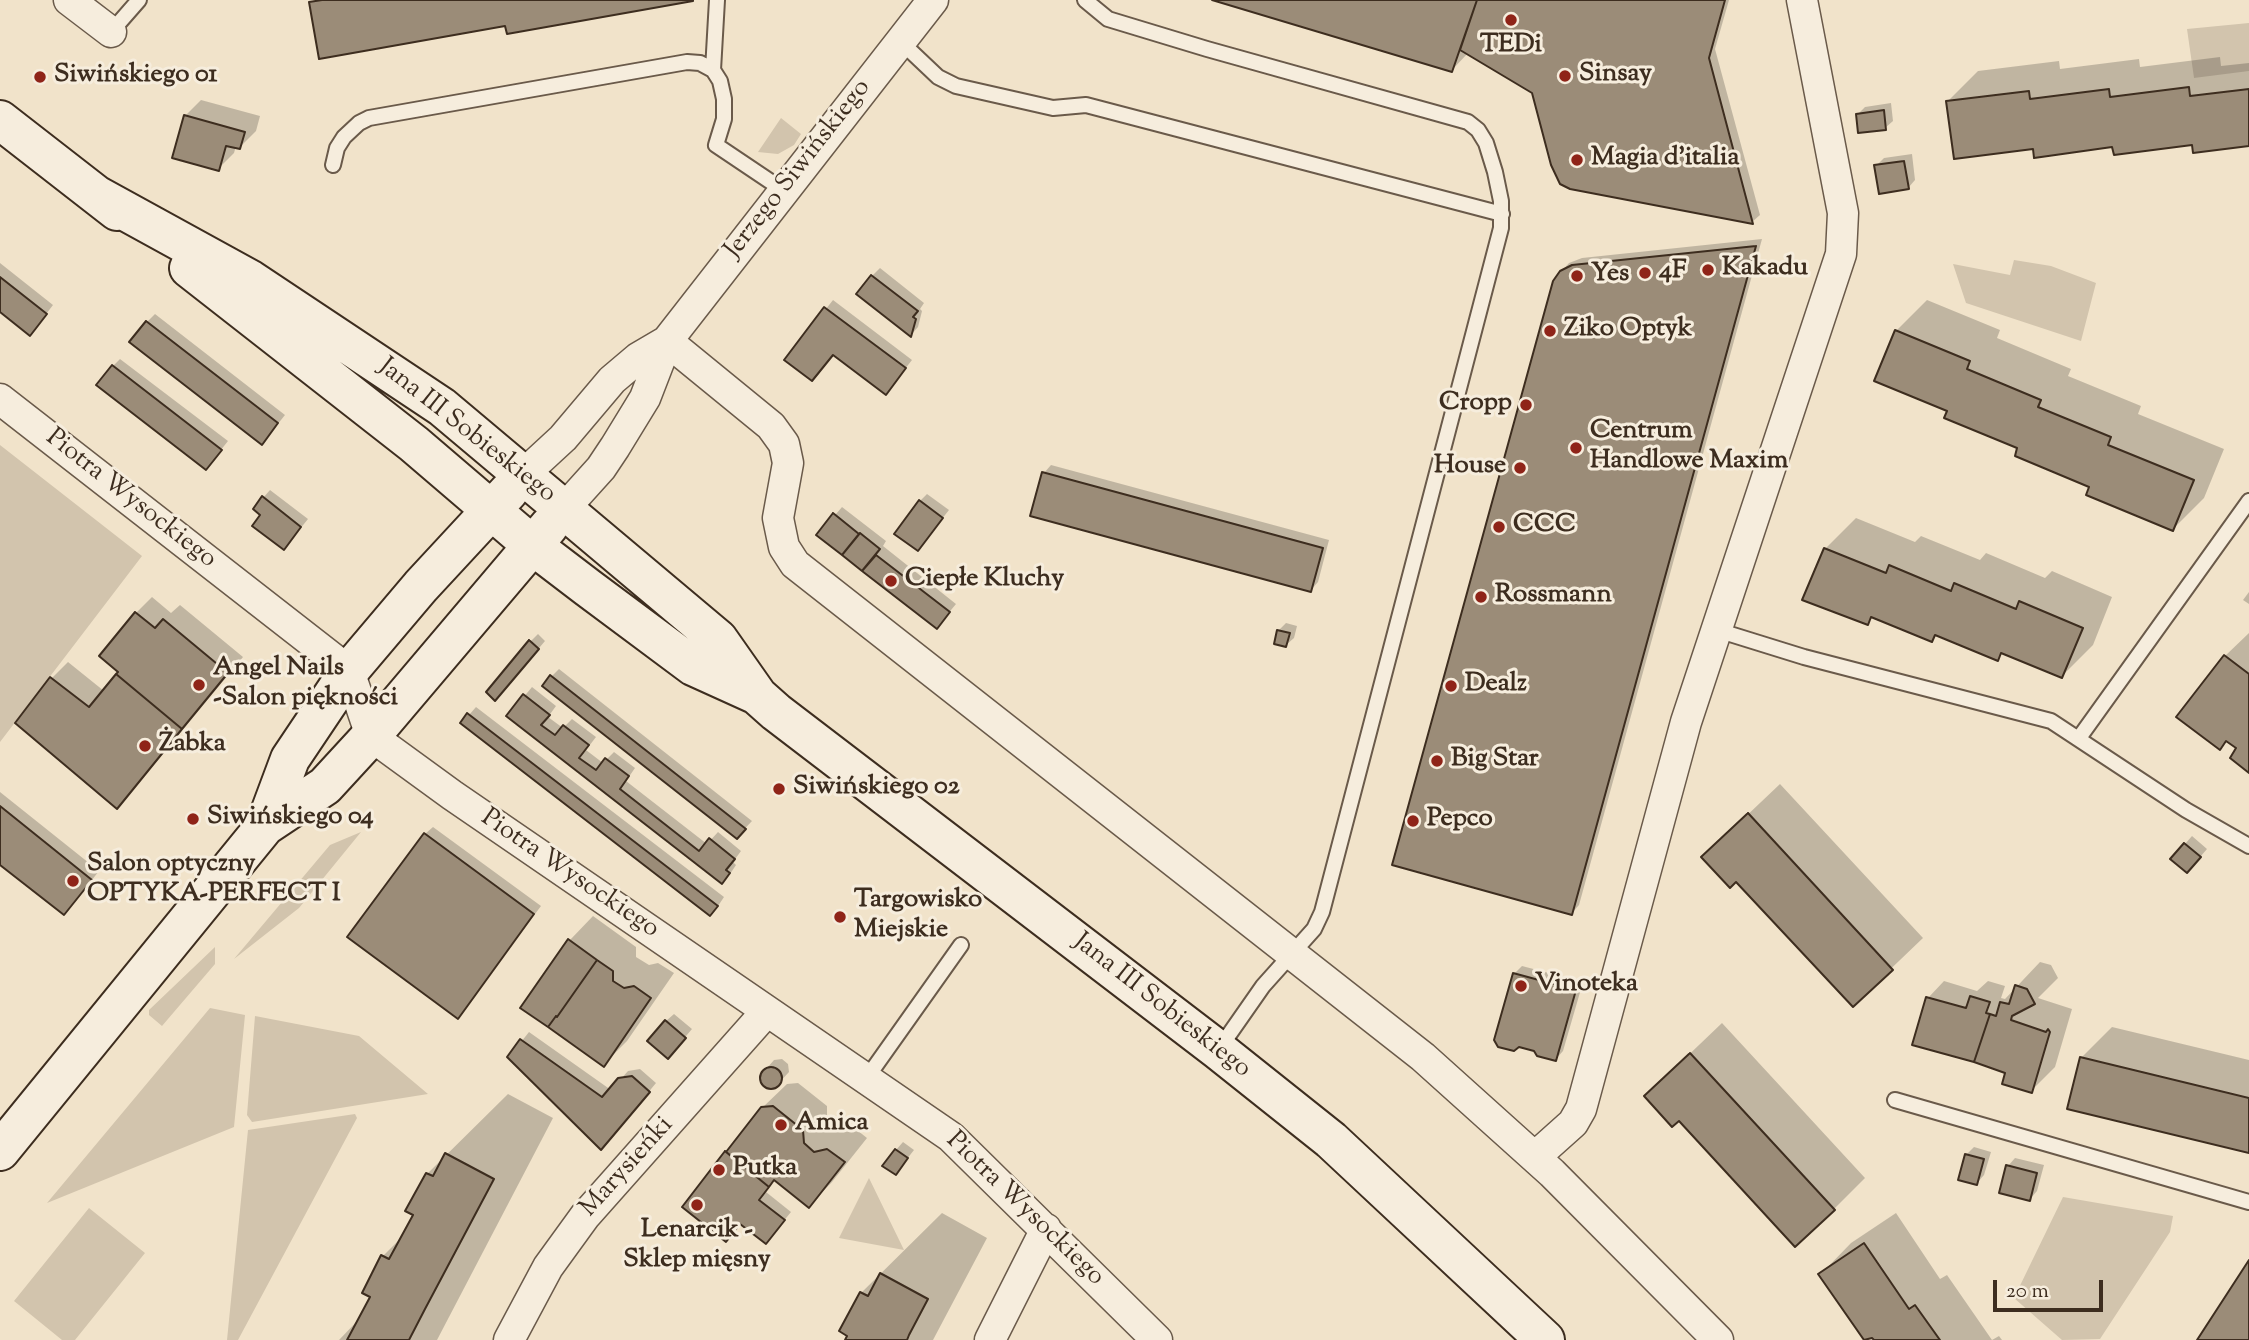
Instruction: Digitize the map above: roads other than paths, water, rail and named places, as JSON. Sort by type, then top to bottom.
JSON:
[{"type":"street","points":[[69,0],[111,32]]},
{"type":"street","name":"Jerzego Siwińskiego","points":[[564,509],[601,468],[615,447],[645,398],[667,341],[933,0]]},
{"type":"street","points":[[1535,1157],[1573,1123],[1581,1109],[1683,734],[1841,254],[1843,213],[1802,0]]},
{"type":"street","name":"Jana III Sobieskiego","points":[[0,120],[414,444],[532,545],[694,666],[758,696],[1218,1050],[1331,1140],[1545,1340]]},
{"type":"street","name":"Jana III Sobieskiego","points":[[98,196],[251,280],[452,414],[718,639],[758,696]]},
{"type":"street","points":[[667,341],[771,426],[784,444],[788,463],[778,518],[784,547],[795,564],[1423,1057],[1535,1157],[1718,1340]]},
{"type":"street","name":"Jerzego Siwińskiego","points":[[524,474],[563,438],[612,380],[638,358],[667,341]]},
{"type":"street","name":"Piotra Wysockiego","points":[[0,399],[349,671]]},
{"type":"street","points":[[265,826],[290,759],[349,671],[421,586],[524,474]]},
{"type":"street","points":[[0,1151],[265,826],[325,786],[372,736],[564,509]]},
{"type":"street","points":[[349,671],[372,736]]},
{"type":"street","name":"Piotra Wysockiego","points":[[372,736],[452,794],[951,1137],[1157,1340]]},
{"type":"street","name":"Marysieńki","points":[[509,1340],[548,1266],[585,1216],[767,1011]]},
{"type":"street","points":[[990,1340],[1046,1229]]},
{"type":"lane","points":[[111,32],[139,0]]},
{"type":"lane","points":[[713,70],[718,0]]},
{"type":"lane","points":[[1085,0],[1108,19],[1468,122],[1478,130],[1486,143],[1495,172],[1502,214],[1501,228],[1322,912],[1314,929],[1263,985],[1218,1050]]},
{"type":"lane","points":[[900,41],[938,78],[956,86],[1053,108],[1086,105],[1502,214]]},
{"type":"lane","points":[[333,165],[337,148],[344,137],[369,118],[687,62],[700,62],[713,70],[720,81],[724,99],[724,119],[716,145],[783,190]]},
{"type":"lane","points":[[2079,738],[2249,501]]},
{"type":"lane","points":[[1717,629],[1804,657],[2051,721],[2186,810],[2249,846]]},
{"type":"lane","points":[[866,1079],[961,945]]},
{"type":"lane","points":[[1895,1100],[2249,1202]]},
{"type":"place","name":"TEDi","points":[[1511,20]]},
{"type":"place","name":"Sinsay","points":[[1565,76]]},
{"type":"place","name":"Siwińskiego 01","points":[[40,77]]},
{"type":"place","name":"Magia d'italia","points":[[1577,160]]},
{"type":"place","name":"Kakadu","points":[[1708,270]]},
{"type":"place","name":"4F","points":[[1645,273]]},
{"type":"place","name":"Yes","points":[[1577,276]]},
{"type":"place","name":"Ziko Optyk","points":[[1550,331]]},
{"type":"place","name":"Cropp","points":[[1526,405]]},
{"type":"place","name":"Centrum Handlowe Maxim","points":[[1576,448]]},
{"type":"place","name":"House","points":[[1520,468]]},
{"type":"place","name":"CCC","points":[[1499,527]]},
{"type":"place","name":"Ciepłe Kluchy","points":[[891,581]]},
{"type":"place","name":"Rossmann","points":[[1481,597]]},
{"type":"place","name":"Angel Nails -Salon piękności","points":[[199,685]]},
{"type":"place","name":"Dealz","points":[[1451,686]]},
{"type":"place","name":"Żabka","points":[[145,746]]},
{"type":"place","name":"Big Star","points":[[1437,761]]},
{"type":"place","name":"Siwińskiego 02","points":[[779,789]]},
{"type":"place","name":"Siwińskiego 04","points":[[193,819]]},
{"type":"place","name":"Pepco","points":[[1413,821]]},
{"type":"place","name":"Salon optyczny OPTYKA-PERFECT I","points":[[73,881]]},
{"type":"place","name":"Targowisko Miejskie","points":[[840,917]]},
{"type":"place","name":"Vinoteka","points":[[1521,986]]},
{"type":"place","name":"Amica","points":[[781,1125]]},
{"type":"place","name":"Putka","points":[[719,1170]]},
{"type":"place","name":"Lenarcik - Sklep mięsny","points":[[697,1205]]}]
